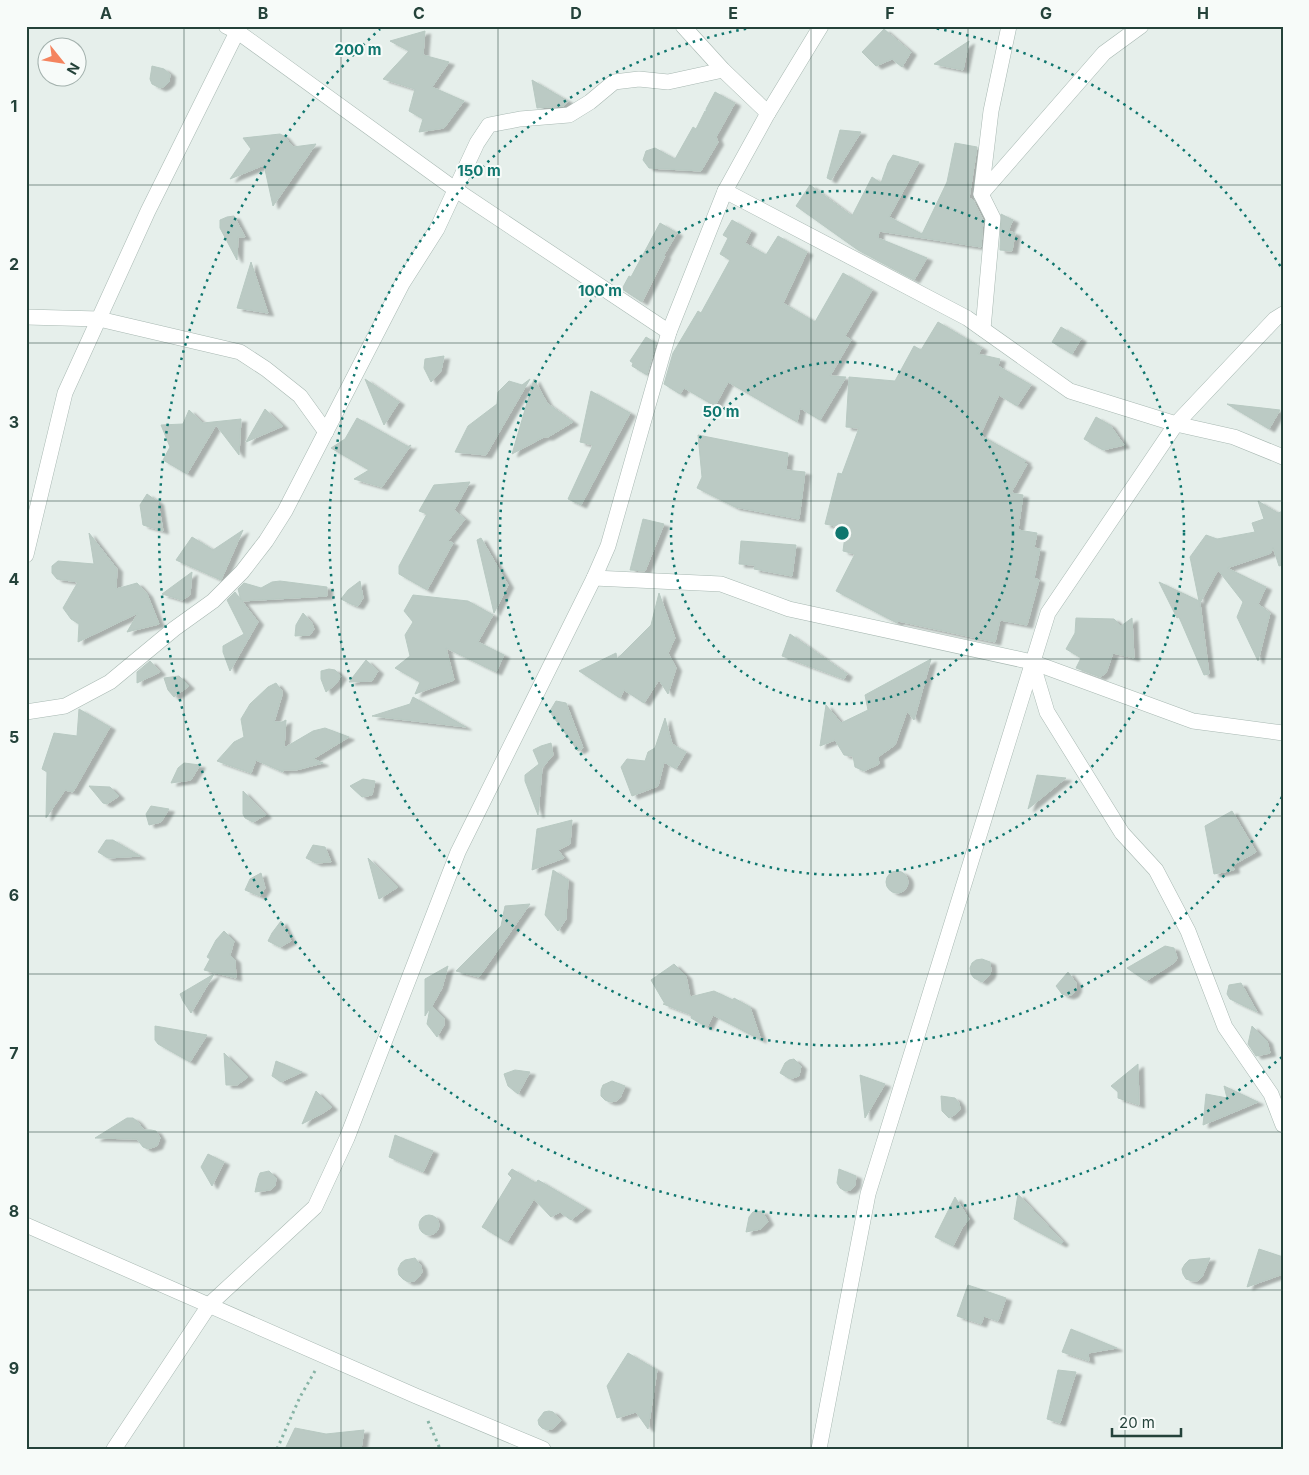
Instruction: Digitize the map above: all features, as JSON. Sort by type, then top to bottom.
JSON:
[{"type":"street","points":[[683,26],[723,70],[768,113]]},
{"type":"street","points":[[114,1449],[210,1304],[316,1207],[346,1138],[458,852],[594,578],[608,546],[669,332],[725,191],[768,113],[821,26]]},
{"type":"street","points":[[983,329],[993,218],[980,194],[991,111],[1010,26]]},
{"type":"street","points":[[980,194],[1104,53],[1141,26]]},
{"type":"street","points":[[26,555],[65,394],[148,211],[235,28],[456,190],[669,332]]},
{"type":"street","points":[[26,712],[65,706],[110,682],[174,629],[213,601],[242,572],[266,541],[285,511],[402,284],[437,229],[477,143],[489,125],[520,119],[569,114],[590,102],[614,82],[639,79],[668,82],[723,70]]},
{"type":"street","points":[[725,191],[967,318],[1070,391],[1176,424],[1234,437],[1283,457]]},
{"type":"street","points":[[819,1449],[868,1194],[1048,613],[1176,424],[1275,319],[1283,314]]},
{"type":"street","points":[[26,317],[99,319],[240,352],[266,369],[300,396],[326,432]]},
{"type":"street","points":[[594,578],[721,584],[789,609],[1032,662],[1193,721],[1283,733]]},
{"type":"street","points":[[1032,662],[1048,712],[1122,834],[1156,870],[1188,930],[1225,1027],[1271,1094],[1283,1126]]},
{"type":"street","points":[[26,1225],[210,1304],[425,1400],[543,1449]]},
{"type":"path","points":[[276,1449],[300,1398],[324,1355]]},
{"type":"building","points":[[884,29],[911,52],[902,67],[892,59],[876,66],[862,52]]},
{"type":"building","points":[[425,31],[423,55],[449,62],[432,87],[464,101],[444,128],[419,132],[423,119],[409,111],[415,89],[383,79],[409,51],[390,41]]},
{"type":"building","points":[[969,41],[963,70],[934,64]]},
{"type":"building","points":[[152,66],[164,69],[170,74],[169,82],[165,86],[160,88],[152,84],[150,79]]},
{"type":"building","points":[[532,80],[568,101],[564,106],[537,108]]},
{"type":"building","points":[[715,92],[735,103],[716,137],[718,142],[701,171],[649,168],[643,160],[646,151],[655,148],[675,159],[693,127],[696,129],[705,111],[706,113],[706,109]]},
{"type":"building","points":[[840,130],[861,132],[831,180],[827,178]]},
{"type":"building","points":[[280,134],[293,147],[316,144],[273,206],[264,165],[230,179],[251,149],[243,138]]},
{"type":"building","points":[[955,143],[977,147],[969,198],[973,200],[983,220],[981,247],[879,231],[878,238],[927,258],[914,280],[858,250],[796,206],[810,185],[852,216],[872,177],[881,183],[893,155],[919,162],[889,217],[922,234],[947,182]]},
{"type":"building","points":[[1001,214],[1013,220],[1008,231],[1015,233],[1012,251],[1000,250]]},
{"type":"building","points":[[234,216],[245,237],[238,237],[237,260],[220,228],[220,220]]},
{"type":"building","points":[[732,220],[751,231],[745,243],[766,255],[778,236],[807,252],[783,303],[815,322],[843,273],[872,290],[845,336],[851,340],[830,376],[846,377],[820,420],[800,408],[797,422],[728,382],[715,406],[684,388],[680,394],[664,384],[673,353],[698,311],[701,313],[730,260],[720,254],[728,238],[723,235]]},
{"type":"building","points":[[660,223],[677,233],[664,255],[642,302],[622,289],[629,276],[631,277]]},
{"type":"building","points":[[251,262],[268,313],[237,308]]},
{"type":"building","points":[[938,322],[982,348],[978,354],[1000,359],[998,366],[1031,385],[1017,406],[999,395],[980,435],[1026,461],[1024,463],[1027,464],[1011,493],[1023,495],[1018,530],[1037,533],[1034,548],[1040,549],[1034,578],[1039,580],[1027,625],[1000,620],[995,642],[898,621],[897,623],[836,591],[855,554],[843,551],[846,528],[825,524],[838,473],[842,474],[859,428],[846,427],[849,377],[895,381],[914,346],[921,350]]},
{"type":"building","points":[[1061,327],[1081,339],[1072,354],[1052,342]]},
{"type":"building","points":[[646,337],[656,343],[647,375],[632,366],[633,363],[630,361]]},
{"type":"building","points":[[444,356],[441,371],[431,382],[424,368],[425,359]]},
{"type":"building","points":[[365,379],[399,402],[384,425]]},
{"type":"building","points":[[530,379],[486,455],[455,452],[468,426],[497,404],[498,392],[509,381],[522,385]]},
{"type":"building","points":[[534,379],[547,403],[573,422],[548,437],[544,437],[512,454]]},
{"type":"building","points":[[591,391],[630,413],[581,505],[568,499],[593,445],[580,442]]},
{"type":"building","points":[[1227,404],[1280,410],[1269,429]]},
{"type":"building","points":[[265,409],[283,426],[246,442]]},
{"type":"building","points":[[189,410],[203,423],[241,419],[239,455],[216,425],[187,474],[163,460],[170,447],[161,425],[183,424]]},
{"type":"building","points":[[1096,417],[1110,425],[1124,445],[1103,450],[1084,439]]},
{"type":"building","points":[[357,418],[407,446],[405,448],[411,445],[382,487],[354,479],[369,470],[331,448],[345,439]]},
{"type":"building","points":[[698,435],[788,453],[786,470],[805,472],[799,519],[735,507],[697,488],[702,477]]},
{"type":"building","points":[[470,482],[454,510],[465,519],[448,541],[453,543],[427,590],[399,574],[399,566],[427,514],[419,511],[434,485]]},
{"type":"building","points":[[147,494],[158,502],[163,531],[143,525],[140,505]]},
{"type":"building","points":[[1258,501],[1278,513],[1283,511],[1283,565],[1279,566],[1273,547],[1271,553],[1227,568],[1266,587],[1258,604],[1270,613],[1258,661],[1237,617],[1243,602],[1218,570],[1200,603],[1209,674],[1204,675],[1179,617],[1177,618],[1159,582],[1199,601],[1190,557],[1206,535],[1217,539],[1255,532],[1252,523],[1264,519]]},
{"type":"building","points":[[643,519],[664,524],[645,571],[630,570]]},
{"type":"building","points":[[243,530],[221,580],[176,560],[192,537],[213,550]]},
{"type":"building","points":[[89,533],[117,569],[116,589],[137,583],[147,594],[159,624],[127,632],[138,613],[78,642],[79,624],[71,619],[63,608],[78,582],[57,579],[52,573],[52,566],[58,561],[94,564]]},
{"type":"building","points":[[481,538],[508,585],[494,613],[477,540]]},
{"type":"building","points":[[741,541],[796,545],[792,576],[754,569],[755,565],[739,564]]},
{"type":"building","points":[[192,572],[190,595],[182,600],[162,594]]},
{"type":"building","points":[[280,581],[327,587],[327,596],[242,601],[258,622],[230,671],[223,652],[223,646],[244,634],[227,600],[235,592],[241,600],[238,589],[244,583],[261,588],[272,582]]},
{"type":"building","points":[[360,581],[363,598],[358,606],[341,599],[348,590]]},
{"type":"building","points":[[659,593],[675,638],[668,653],[676,668],[668,694],[659,680],[644,703],[624,690],[620,698],[579,671],[616,653],[617,659],[651,625]]},
{"type":"building","points":[[413,595],[468,601],[493,615],[478,642],[504,655],[496,672],[446,648],[454,680],[415,694],[420,682],[395,668],[410,656],[405,635],[413,622],[404,611]]},
{"type":"building","points":[[303,613],[312,623],[314,629],[310,635],[295,636],[296,625]]},
{"type":"building","points":[[1076,618],[1114,619],[1121,626],[1132,618],[1134,658],[1113,653],[1106,673],[1100,677],[1076,668],[1081,658],[1066,649],[1075,633]]},
{"type":"building","points":[[790,634],[847,674],[844,679],[782,656]]},
{"type":"building","points":[[931,659],[914,720],[907,711],[895,745],[878,757],[879,764],[864,771],[855,767],[853,756],[844,755],[835,740],[820,746],[826,705],[841,723],[868,710],[865,695]]},
{"type":"building","points":[[366,660],[378,671],[372,681],[349,682]]},
{"type":"building","points":[[150,661],[160,672],[137,683],[137,672]]},
{"type":"building","points":[[335,670],[341,676],[336,684],[326,692],[321,679],[321,671]]},
{"type":"building","points":[[179,676],[189,686],[174,697],[168,690],[164,678]]},
{"type":"building","points":[[276,683],[282,691],[282,695],[274,722],[286,720],[284,748],[313,731],[325,728],[349,737],[313,759],[323,763],[296,770],[283,770],[283,772],[256,760],[251,773],[217,761],[234,742],[244,737],[241,719],[250,704],[268,687]]},
{"type":"building","points":[[413,697],[466,727],[372,716],[410,704]]},
{"type":"building","points":[[556,701],[566,703],[583,748],[578,751],[550,711]]},
{"type":"building","points":[[79,709],[110,727],[73,792],[65,790],[46,818],[47,772],[42,769],[54,733],[77,736]]},
{"type":"building","points":[[665,718],[672,744],[686,752],[676,769],[664,762],[658,786],[632,796],[621,767],[627,759],[645,761],[648,752],[655,748]]},
{"type":"building","points":[[551,743],[553,755],[542,768],[538,815],[525,781],[525,775],[539,764],[533,750]]},
{"type":"building","points":[[184,763],[200,765],[191,780],[171,783],[178,768]]},
{"type":"building","points":[[1037,775],[1066,778],[1028,809]]},
{"type":"building","points":[[363,779],[375,781],[372,795],[362,797],[350,786]]},
{"type":"building","points":[[89,786],[110,787],[119,796],[107,804],[103,803]]},
{"type":"building","points":[[243,791],[266,815],[253,822],[245,818],[243,814]]},
{"type":"building","points":[[151,806],[169,809],[161,822],[149,825],[146,814]]},
{"type":"building","points":[[1232,811],[1256,852],[1233,865],[1234,870],[1214,874],[1205,826]]},
{"type":"building","points":[[572,820],[570,844],[558,850],[564,858],[532,870],[537,829]]},
{"type":"building","points":[[106,840],[113,840],[140,856],[108,858],[98,852]]},
{"type":"building","points":[[313,845],[325,847],[331,862],[316,863],[306,858]]},
{"type":"building","points":[[368,858],[398,887],[379,899]]},
{"type":"building","points":[[553,870],[568,880],[566,919],[558,931],[545,915]]},
{"type":"building","points":[[897,871],[905,874],[908,882],[905,890],[897,893],[889,890],[886,882],[889,874]]},
{"type":"building","points":[[261,873],[265,888],[260,896],[245,890],[250,879]]},
{"type":"building","points":[[530,904],[479,977],[456,971],[501,926],[505,906]]},
{"type":"building","points":[[281,921],[291,941],[280,947],[268,941]]},
{"type":"building","points":[[224,931],[234,941],[230,955],[235,960],[236,978],[204,970],[210,959],[207,957],[216,940]]},
{"type":"building","points":[[1165,946],[1174,948],[1177,958],[1175,962],[1146,981],[1127,968]]},
{"type":"building","points":[[982,959],[990,962],[991,971],[989,976],[982,982],[974,978],[970,968],[976,960]]},
{"type":"building","points":[[674,964],[686,976],[690,997],[714,991],[733,1000],[734,998],[750,1007],[761,1040],[713,1015],[707,1027],[691,1018],[692,1015],[663,1004],[665,1004],[651,980]]},
{"type":"building","points":[[448,966],[442,988],[432,1006],[444,1018],[444,1025],[437,1037],[427,1024],[430,1008],[425,1016],[425,979]]},
{"type":"building","points":[[1068,972],[1076,983],[1076,989],[1073,994],[1068,996],[1062,994],[1056,986]]},
{"type":"building","points":[[214,974],[191,1013],[180,994]]},
{"type":"building","points":[[1241,983],[1257,1012],[1230,999],[1227,994],[1229,985]]},
{"type":"building","points":[[155,1026],[207,1035],[190,1062],[158,1044],[155,1040]]},
{"type":"building","points":[[1252,1026],[1267,1041],[1270,1053],[1256,1056],[1248,1044]]},
{"type":"building","points":[[224,1053],[248,1077],[237,1085],[226,1085]]},
{"type":"building","points":[[794,1059],[801,1066],[799,1076],[790,1079],[780,1073],[785,1063]]},
{"type":"building","points":[[276,1061],[302,1072],[281,1082],[272,1076]]},
{"type":"building","points":[[1138,1064],[1139,1105],[1118,1098],[1118,1092],[1111,1086]]},
{"type":"building","points":[[515,1070],[530,1072],[518,1094],[508,1086],[504,1074]]},
{"type":"building","points":[[860,1075],[885,1084],[865,1118]]},
{"type":"building","points":[[612,1081],[625,1086],[620,1098],[610,1102],[601,1096],[601,1090],[603,1085]]},
{"type":"building","points":[[1224,1086],[1258,1102],[1203,1125],[1206,1094],[1227,1098]]},
{"type":"building","points":[[316,1091],[332,1107],[302,1124]]},
{"type":"building","points":[[941,1096],[955,1098],[959,1103],[960,1109],[949,1118],[942,1111]]},
{"type":"building","points":[[127,1118],[133,1118],[144,1130],[156,1131],[160,1138],[157,1146],[148,1149],[143,1147],[137,1139],[95,1138]]},
{"type":"building","points":[[395,1135],[433,1151],[423,1172],[389,1157]]},
{"type":"building","points":[[208,1154],[224,1162],[212,1186],[201,1167]]},
{"type":"building","points":[[512,1169],[536,1183],[538,1180],[586,1208],[571,1220],[560,1212],[551,1217],[534,1199],[507,1242],[482,1227],[512,1178],[508,1174]]},
{"type":"building","points":[[839,1169],[856,1176],[855,1185],[851,1190],[845,1191],[837,1183]]},
{"type":"building","points":[[269,1171],[276,1178],[275,1186],[270,1190],[255,1192],[260,1173]]},
{"type":"building","points":[[1018,1194],[1063,1242],[1061,1244],[1014,1219]]},
{"type":"building","points":[[955,1197],[969,1219],[953,1246],[935,1237]]},
{"type":"building","points":[[762,1211],[768,1222],[761,1229],[746,1232],[749,1217],[753,1212]]},
{"type":"building","points":[[429,1215],[436,1218],[439,1225],[436,1232],[429,1235],[422,1232],[419,1225],[422,1218]]},
{"type":"building","points":[[1259,1249],[1283,1257],[1283,1274],[1247,1287]]},
{"type":"building","points":[[415,1258],[421,1266],[422,1272],[415,1281],[408,1282],[399,1275],[398,1269],[405,1260]]},
{"type":"building","points":[[1210,1258],[1202,1277],[1197,1281],[1186,1279],[1182,1269],[1189,1260]]},
{"type":"building","points":[[968,1285],[1006,1298],[998,1321],[984,1316],[981,1324],[957,1316]]},
{"type":"building","points":[[1071,1329],[1117,1348],[1088,1353],[1089,1361],[1062,1352]]},
{"type":"building","points":[[628,1353],[657,1370],[648,1429],[636,1412],[617,1418],[607,1386]]},
{"type":"building","points":[[1058,1370],[1076,1372],[1060,1423],[1047,1419]]},
{"type":"building","points":[[544,1412],[553,1412],[561,1421],[552,1429],[547,1430],[539,1425],[538,1420]]},
{"type":"building","points":[[295,1428],[326,1434],[364,1430],[361,1449],[285,1449]]}]
